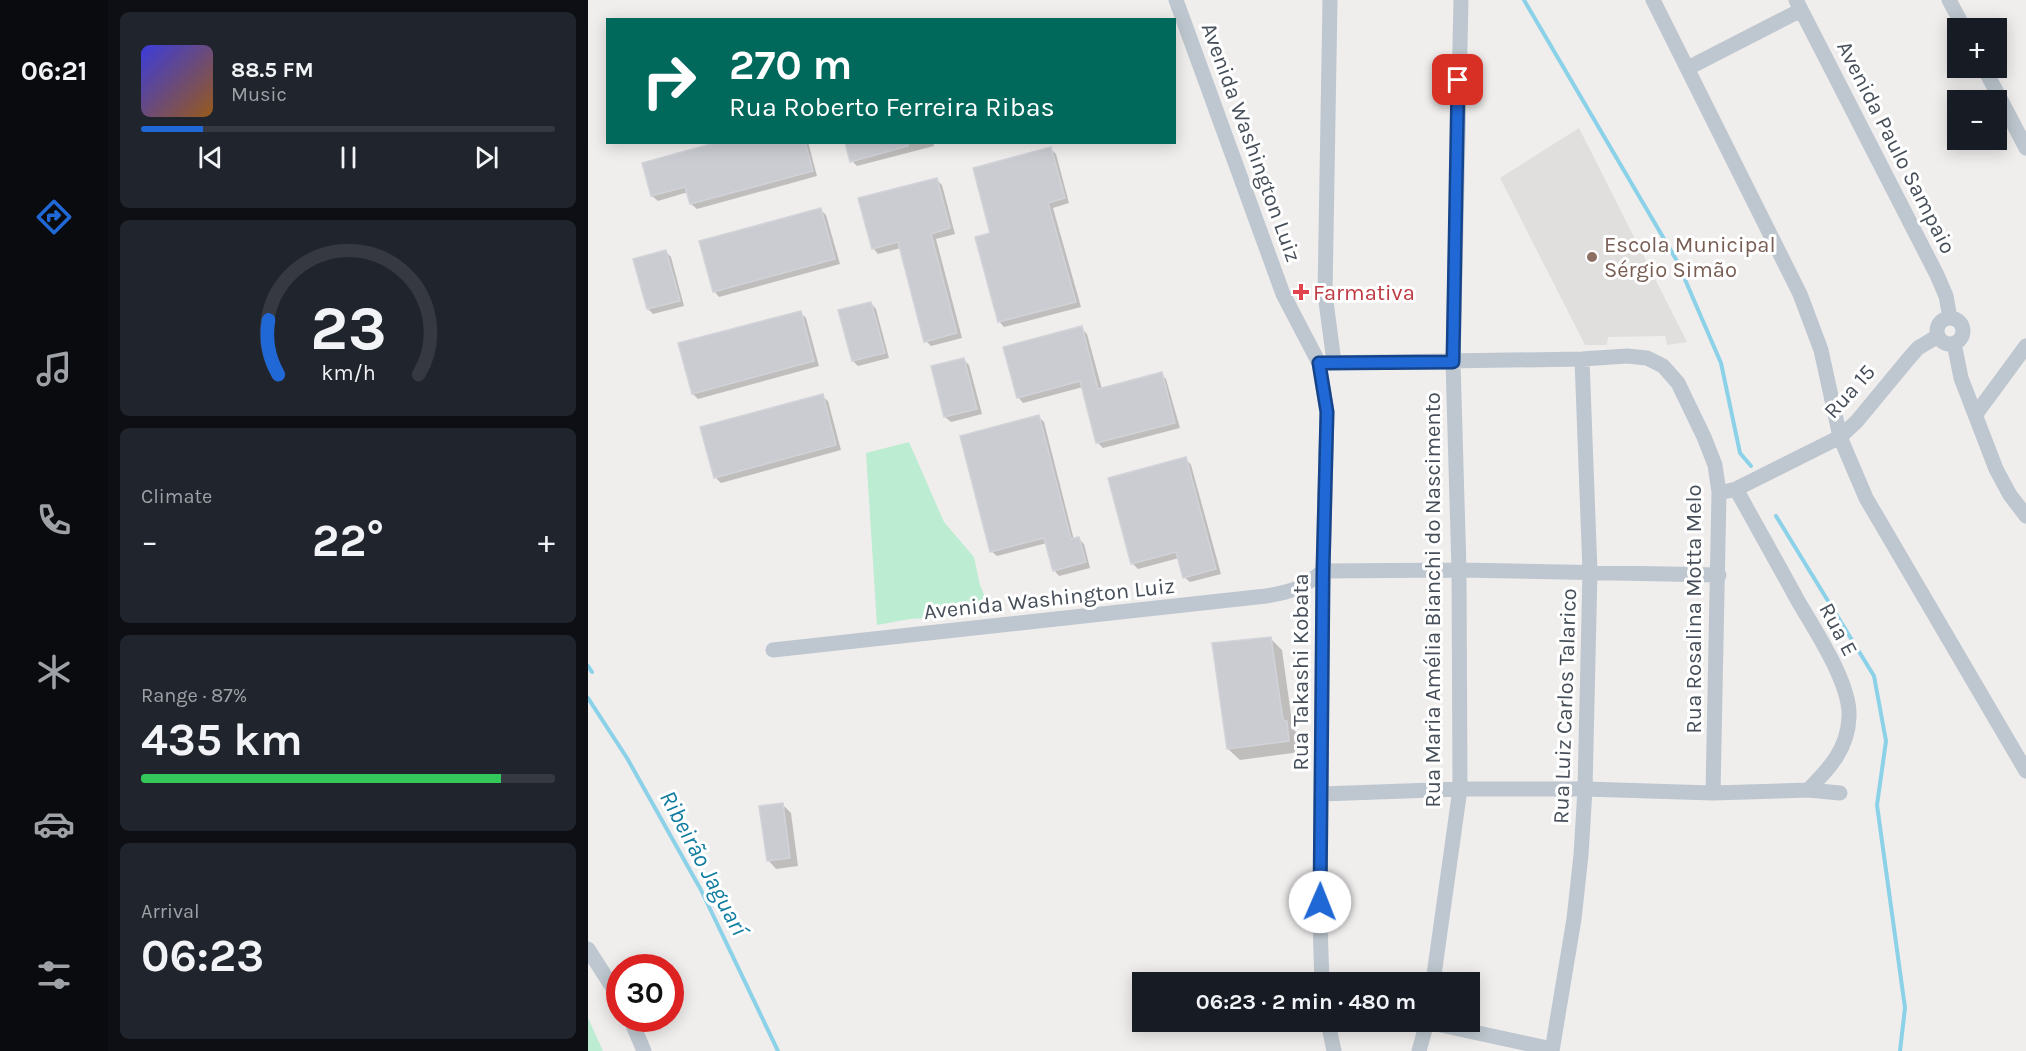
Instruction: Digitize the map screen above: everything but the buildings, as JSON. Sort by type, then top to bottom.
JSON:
[{"type":"street","name":"Avenida Washington Luiz","points":[[1176,0],[1282,294],[1327,363]]},
{"type":"street","name":"Rua Takashi Kobata","points":[[1322,972],[1320,924],[1323,571],[1327,412],[1325,294],[1330,0]]},
{"type":"street","name":"Rua Maria Amélia Bianchi do Nascimento","points":[[1434,972],[1460,789],[1459,570],[1453,362],[1461,0]]},
{"type":"street","points":[[1653,0],[1800,294],[1821,350],[1840,437],[1866,498],[2026,771]]},
{"type":"street","points":[[1949,0],[1959,18]]},
{"type":"street","points":[[1688,68],[1798,5]]},
{"type":"street","name":"Avenida Paulo Sampaio","points":[[1798,5],[1937,275],[1946,296],[1950,318],[1959,322],[1963,331],[1959,340],[1954,343],[1961,378],[1996,469],[2010,495],[2026,516]]},
{"type":"street","points":[[1989,78],[2026,148]]},
{"type":"street","points":[[1950,318],[1941,322],[1937,331],[1938,336],[1945,343],[1954,343]]},
{"type":"street","name":"Rua 15","points":[[1719,492],[1736,489],[1840,437],[1857,421],[1918,348],[1938,336]]},
{"type":"street","points":[[1976,414],[2026,346]]},
{"type":"street","name":"Rua Rosalina Motta Melo","points":[[1582,359],[1627,356],[1647,358],[1663,366],[1678,383],[1715,465],[1719,492],[1719,575],[1713,793]]},
{"type":"street","points":[[1327,363],[1582,359]]},
{"type":"street","name":"Rua Luiz Carlos Talarico","points":[[1552,1050],[1575,909],[1585,789],[1590,572],[1582,359]]},
{"type":"street","name":"Rua E","points":[[1736,489],[1828,654],[1846,692],[1850,716],[1845,742],[1832,766],[1808,790]]},
{"type":"street","points":[[1323,571],[1459,570],[1719,575]]},
{"type":"street","name":"Avenida Washington Luiz","points":[[773,650],[1288,593],[1307,584],[1323,571]]},
{"type":"street","points":[[1322,794],[1460,789],[1585,789],[1713,793],[1808,790],[1840,794]]},
{"type":"street","points":[[588,949],[606,977]]},
{"type":"street","points":[[636,1032],[644,1051]]},
{"type":"street","points":[[1330,1032],[1334,1051]]},
{"type":"street","points":[[1419,1051],[1424,1032]]},
{"type":"street","points":[[1472,1032],[1552,1050]]},
{"type":"shaded area","name":"Escola Municipal Sérgio Simão","points":[[1579,128],[1687,342],[1667,345],[1665,336],[1608,337],[1607,345],[1585,345],[1500,178]]},
{"type":"green space","points":[[909,442],[944,522],[974,557],[980,585],[992,614],[910,619],[877,625],[866,453]]},
{"type":"green space","points":[[588,1018],[603,1051],[588,1051]]},
{"type":"waterway","points":[[1524,0],[1677,261],[1721,363],[1740,453],[1751,466]]},
{"type":"waterway","points":[[1776,516],[1874,676],[1886,741],[1877,805],[1905,1008],[1900,1051]]},
{"type":"waterway","points":[[588,666],[592,672]]},
{"type":"waterway","name":"Ribeirão Jaguarí","points":[[588,698],[627,758],[701,890],[778,1051]]},
{"type":"place","name":"Escola Municipal Sérgio Simão","points":[[1592,257]]},
{"type":"place","name":"Farmativa","points":[[1301,292]]},
{"type":"route","points":[[1320,902],[1327,412],[1319,363],[1453,362],[1458,80]]}]
